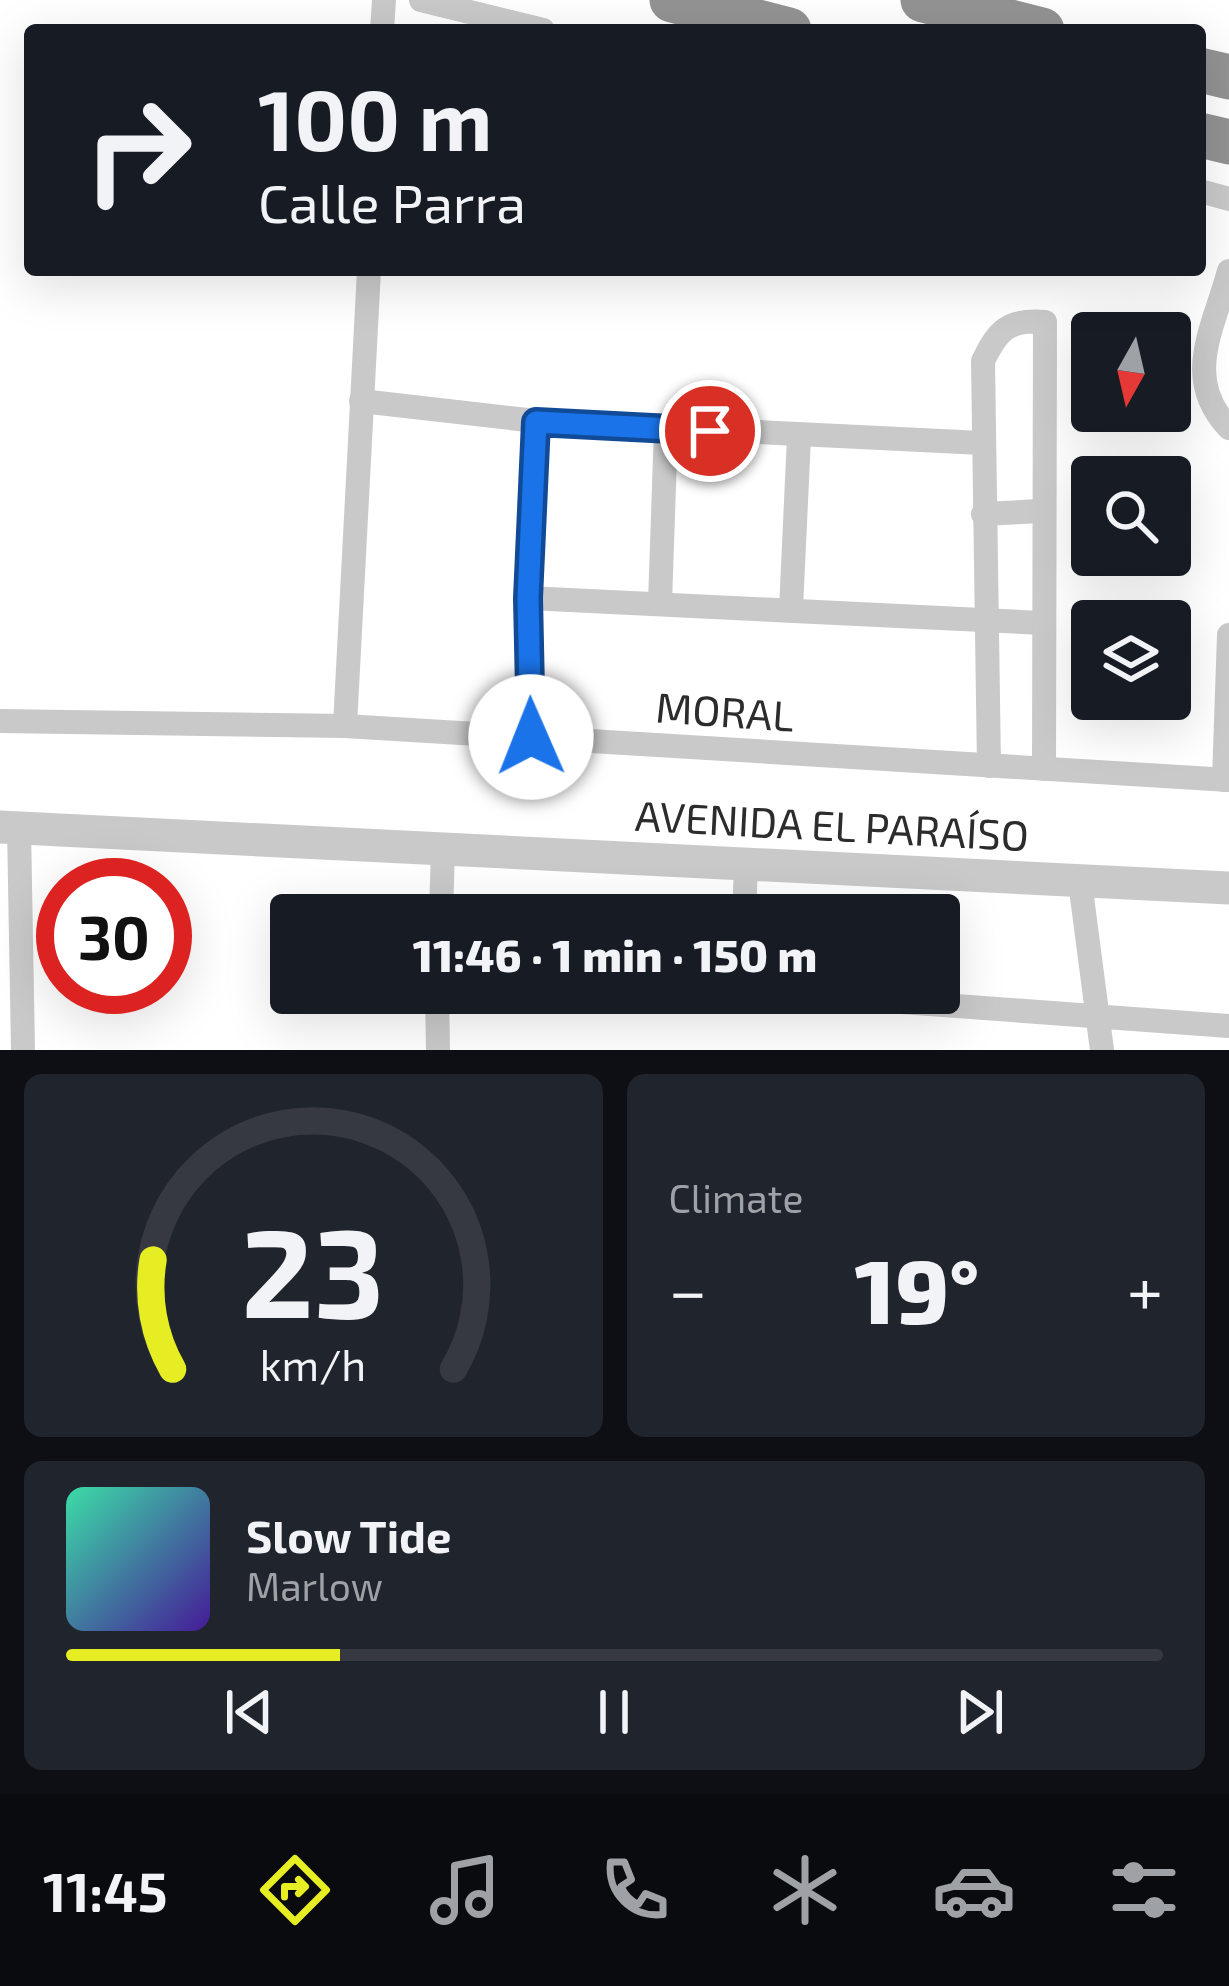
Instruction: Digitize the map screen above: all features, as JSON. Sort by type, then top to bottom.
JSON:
[{"type":"highway","points":[[672,0],[766,24]]},
{"type":"highway","points":[[923,0],[1018,24]]},
{"type":"street","points":[[421,0],[519,24]]},
{"type":"street","points":[[1229,272],[1200,378],[1215,412],[1229,428]]},
{"type":"street","points":[[345,726],[369,276]]},
{"type":"street","points":[[989,766],[983,362],[998,330],[1020,320],[1045,322],[1040,511],[1044,769]]},
{"type":"street","points":[[362,401],[536,422],[982,443]]},
{"type":"street","points":[[531,737],[528,598],[536,422]]},
{"type":"street","points":[[660,602],[666,428]]},
{"type":"street","points":[[791,609],[799,437]]},
{"type":"street","points":[[982,514],[1040,511]]},
{"type":"street","points":[[528,598],[1042,623]]},
{"type":"street","points":[[1226,780],[1229,635]]},
{"type":"street","name":"MORAL","points":[[0,721],[345,726],[1226,780]]},
{"type":"street","points":[[9,827],[23,1050]]},
{"type":"street","name":"AVENIDA EL PARAÍSO","points":[[9,827],[1229,888]]},
{"type":"street","points":[[442,894],[443,848]]},
{"type":"street","points":[[745,894],[746,866]]},
{"type":"street","points":[[1080,882],[1102,1050]]},
{"type":"street","points":[[960,1008],[1229,1026]]},
{"type":"street","points":[[437,1014],[437,1050]]},
{"type":"route","points":[[531,737],[528,598],[536,422],[710,431]]}]
